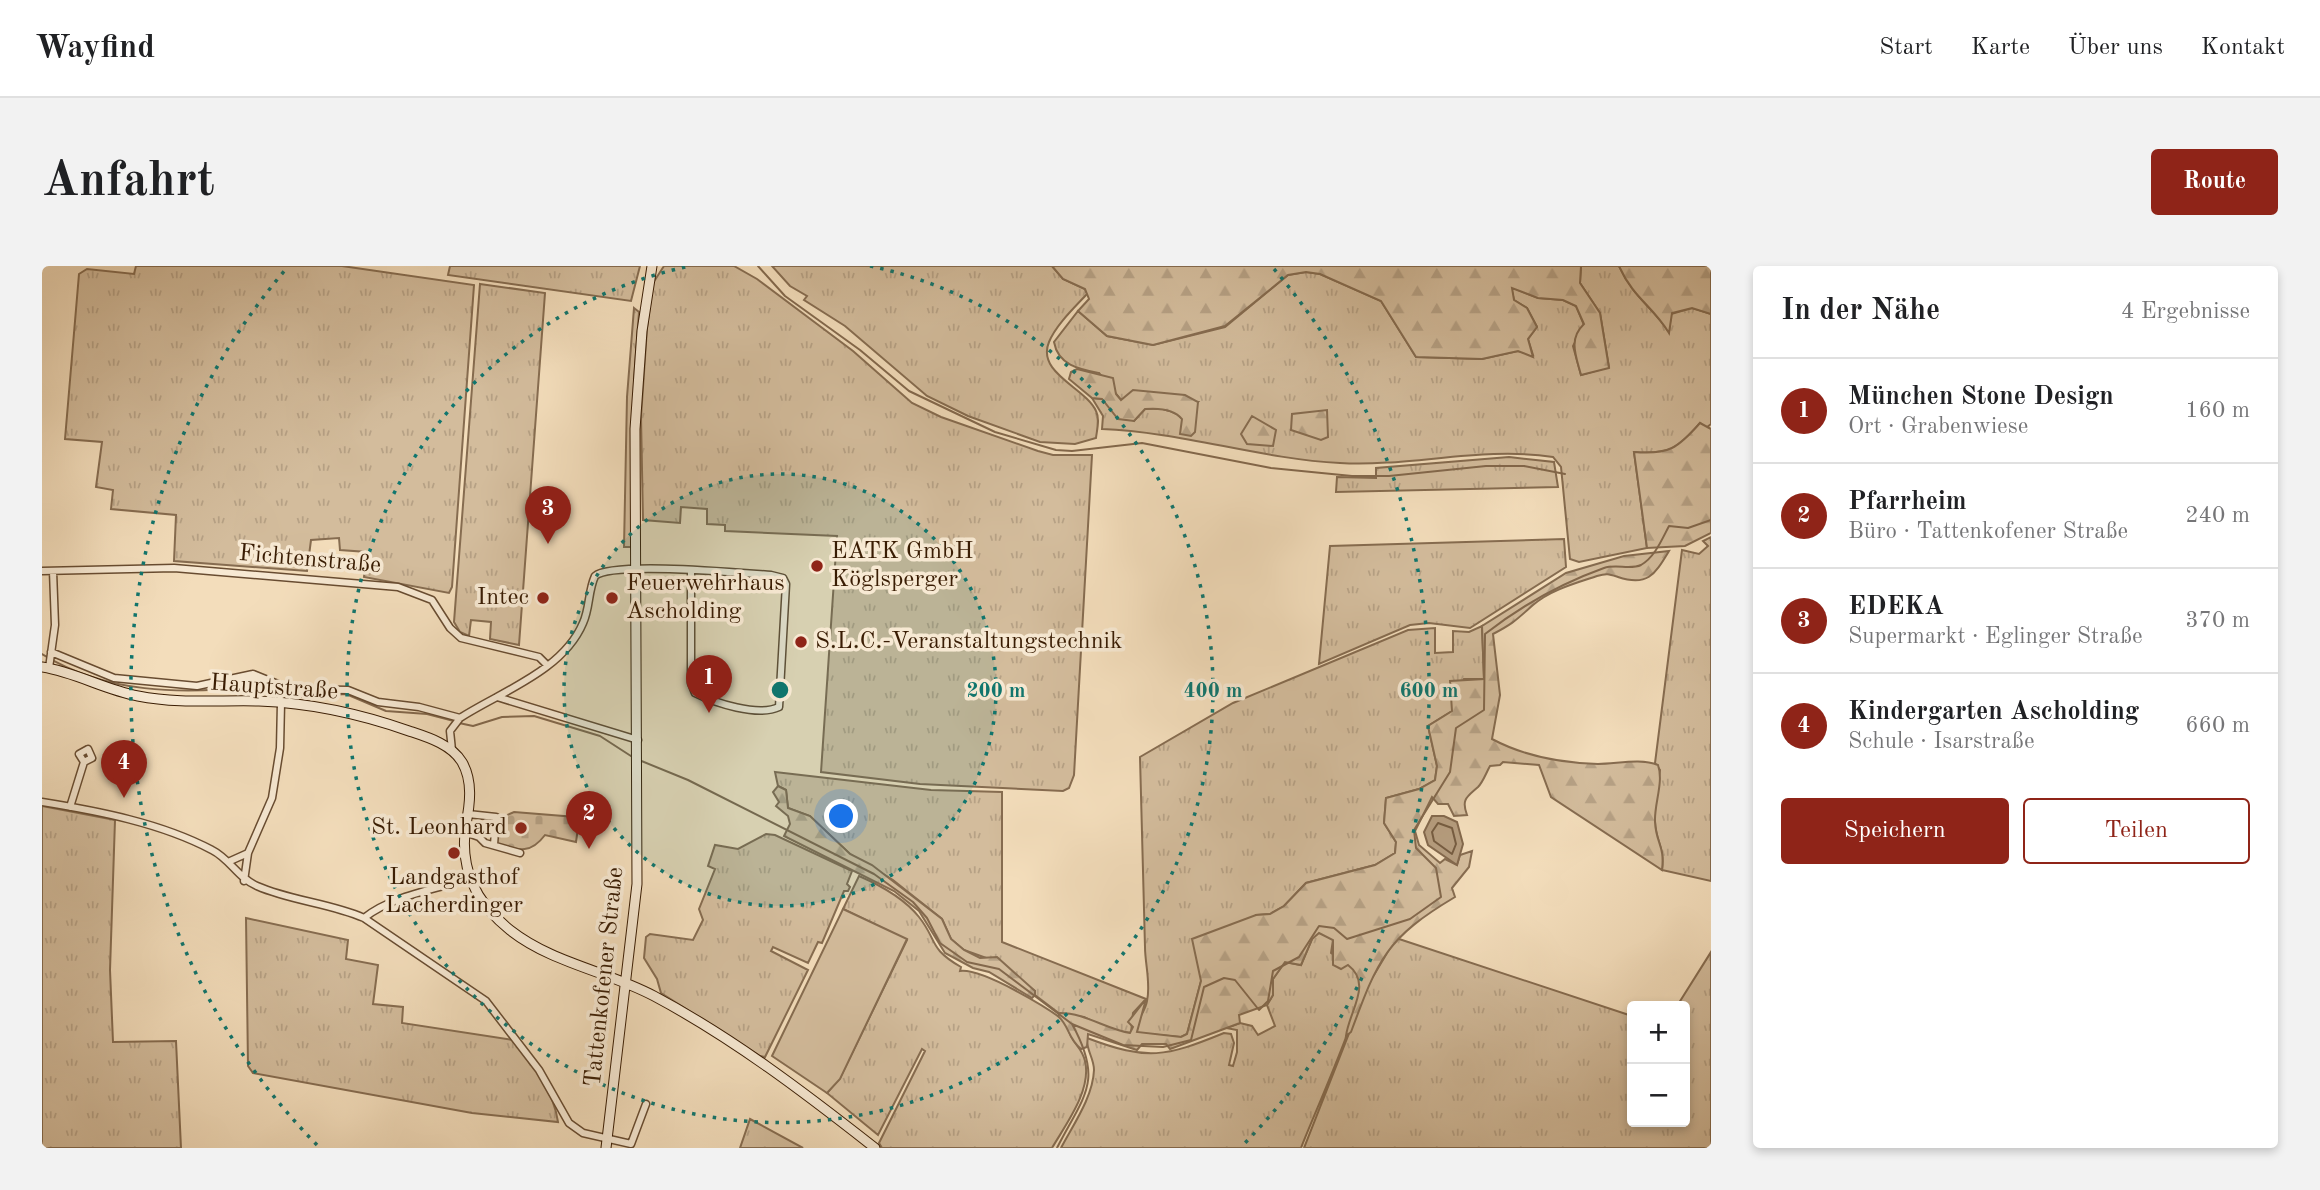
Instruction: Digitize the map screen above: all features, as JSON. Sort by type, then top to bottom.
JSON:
[{"type":"main road","name":"Tattenkofener Straße","points":[[606,1148],[637,884],[637,391],[652,266]]},
{"type":"main road","name":"Hauptstraße","points":[[48,661],[137,696],[193,701],[258,697],[365,716],[452,750]]},
{"type":"main road","points":[[452,750],[460,759],[468,778],[464,860],[469,879],[499,920],[523,939],[652,995],[814,1100],[876,1148]]},
{"type":"street","name":"Fichtenstraße","points":[[42,571],[174,568],[398,587],[432,600],[450,628],[461,638],[539,657],[547,665]]},
{"type":"street","points":[[437,743],[456,724],[564,651],[583,625],[594,576],[612,568],[691,571],[783,578],[786,584],[779,706],[768,710],[746,708],[695,693],[691,683],[691,571]]},
{"type":"street","points":[[53,571],[55,625],[48,661],[114,678],[197,686],[253,674],[290,689],[348,690],[378,702],[429,709],[456,724]]},
{"type":"street","points":[[253,674],[258,697]]},
{"type":"street","points":[[497,697],[638,740]]},
{"type":"street","points":[[244,881],[248,853],[272,798],[280,748],[281,703]]},
{"type":"street","points":[[452,750],[456,724]]},
{"type":"street","points":[[70,807],[84,762]]},
{"type":"street","points":[[42,802],[148,825],[205,846],[228,862],[244,881],[364,918],[486,1001],[539,1070],[569,1123],[583,1133],[631,1144],[646,1104]]},
{"type":"street","points":[[468,814],[496,817],[494,845]]},
{"type":"street","points":[[465,832],[479,837],[485,843],[520,853]]},
{"type":"street","points":[[228,862],[248,853]]},
{"type":"street","points":[[364,918],[372,912],[411,897],[469,879]]},
{"type":"green space","points":[[136,266],[342,266],[474,285],[452,587],[449,593],[364,577],[367,552],[340,550],[339,538],[311,540],[307,571],[174,561],[176,515],[111,509],[113,490],[96,487],[102,442],[65,439],[79,274],[87,269],[134,274]]},
{"type":"green space","points":[[450,266],[640,266],[631,301],[448,275]]},
{"type":"green space","points":[[664,266],[734,266],[757,279],[853,351],[912,403],[941,417],[1038,451],[1053,455],[1092,455],[1074,775],[1069,788],[1063,791],[920,784],[821,772],[837,536],[725,531],[725,525],[707,524],[707,509],[681,507],[680,523],[643,520],[641,417],[647,328],[653,283]]},
{"type":"green space","points":[[772,266],[1052,266],[1063,279],[1085,289],[1087,294],[1056,329],[1047,353],[1049,363],[1096,411],[1096,438],[1075,444],[1040,442],[968,416],[927,396],[845,326],[804,300],[807,296],[790,286]]},
{"type":"green space","points":[[1052,266],[1581,266],[1580,283],[1600,313],[1609,368],[1581,375],[1575,342],[1584,324],[1576,306],[1563,300],[1538,298],[1512,288],[1514,300],[1527,308],[1537,327],[1528,339],[1533,357],[1518,351],[1482,359],[1416,357],[1381,301],[1320,274],[1306,272],[1288,275],[1225,326],[1153,345],[1107,336],[1078,311],[1089,299],[1085,289],[1063,279]]},
{"type":"green space","points":[[1581,266],[1619,266],[1637,294],[1669,332],[1671,314],[1692,308],[1711,314],[1711,424],[1706,428],[1700,423],[1679,444],[1664,451],[1634,452],[1647,548],[1579,562],[1570,559],[1561,467],[1553,457],[1500,454],[1340,463],[1310,461],[1162,435],[1102,429],[1103,416],[1092,398],[1102,399],[1134,421],[1145,409],[1170,411],[1182,419],[1198,402],[1121,400],[1099,373],[1070,365],[1065,361],[1056,350],[1054,342],[1078,311],[1107,336],[1153,345],[1225,327],[1288,275],[1306,272],[1320,274],[1381,301],[1416,357],[1482,359],[1518,351],[1533,355],[1528,339],[1537,327],[1527,308],[1514,300],[1511,287],[1538,298],[1563,300],[1576,306],[1584,325],[1573,346],[1581,375],[1609,367],[1600,313],[1580,283]]},
{"type":"green space","points":[[1619,266],[1711,266],[1711,314],[1692,308],[1672,313],[1669,333],[1631,286]]},
{"type":"green space","points":[[480,284],[545,293],[519,645],[490,639],[491,622],[471,620],[469,636],[460,632],[454,622]]},
{"type":"green space","points":[[634,308],[639,312],[634,380],[632,547],[624,547],[627,397]]},
{"type":"green space","points":[[1077,369],[1113,378],[1116,394],[1121,400],[1133,390],[1185,395],[1198,402],[1195,432],[1191,436],[1180,434],[1182,419],[1165,410],[1145,409],[1134,421],[1118,419],[1102,399],[1092,398],[1069,379],[1071,372]]},
{"type":"green space","points":[[1327,410],[1328,437],[1321,440],[1291,430],[1292,414]]},
{"type":"green space","points":[[1252,416],[1276,430],[1273,446],[1247,444],[1241,434]]},
{"type":"green space","points":[[1700,423],[1711,429],[1711,533],[1685,546],[1647,548],[1634,452],[1656,452],[1672,448]]},
{"type":"green space","points":[[1509,457],[1554,462],[1558,487],[1336,492],[1337,477],[1376,478],[1376,468]]},
{"type":"green space","points":[[1711,537],[1711,881],[1662,870],[1655,815],[1660,770],[1655,763],[1682,550],[1699,554],[1708,546],[1703,541]]},
{"type":"green space","points":[[1564,539],[1566,567],[1470,628],[1429,623],[1410,625],[1319,664],[1330,546]]},
{"type":"green space","points":[[1669,551],[1655,572],[1644,579],[1628,580],[1606,574],[1572,584],[1540,600],[1493,634],[1500,695],[1492,739],[1517,750],[1557,760],[1598,764],[1644,762],[1658,765],[1660,779],[1655,822],[1662,855],[1662,870],[1551,797],[1539,765],[1503,762],[1490,766],[1480,785],[1466,799],[1467,815],[1454,816],[1448,804],[1438,804],[1432,797],[1415,831],[1419,845],[1440,863],[1445,859],[1457,865],[1460,855],[1472,851],[1469,867],[1452,888],[1455,897],[1413,925],[1387,952],[1369,986],[1351,1032],[1346,1036],[1358,998],[1359,981],[1348,965],[1341,969],[1333,965],[1333,940],[1319,933],[1312,939],[1301,965],[1285,962],[1273,979],[1273,995],[1267,1005],[1239,1015],[1240,1023],[1170,1049],[1166,1044],[1142,1044],[1137,1050],[1088,1034],[1087,1047],[1081,1049],[1076,1045],[1058,1016],[1060,1013],[1130,1033],[1133,1027],[1128,1022],[1146,999],[1137,1032],[1181,1037],[1187,1034],[1201,981],[1192,939],[1256,915],[1270,914],[1284,906],[1306,883],[1375,865],[1395,853],[1396,842],[1384,823],[1386,798],[1419,789],[1435,780],[1437,766],[1428,726],[1452,711],[1450,681],[1484,679],[1482,626],[1566,573],[1624,556]]},
{"type":"green space","points":[[1482,626],[1484,679],[1464,679],[1452,711],[1428,726],[1437,766],[1435,780],[1419,789],[1386,798],[1384,823],[1396,842],[1395,853],[1375,865],[1306,883],[1284,906],[1270,914],[1256,915],[1201,981],[1187,1034],[1181,1037],[1137,1033],[1137,1024],[1147,1001],[1148,988],[1140,757],[1233,703],[1408,630],[1435,628],[1435,653],[1453,652],[1453,631],[1469,632]]},
{"type":"green space","points":[[775,772],[931,790],[1002,792],[1002,942],[1146,999],[1133,1013],[1131,1033],[1110,1030],[1084,1017],[1060,1014],[1035,995],[1035,991],[989,959],[964,950],[951,939],[942,919],[893,880],[850,854],[810,816],[788,808],[786,790],[778,786]]},
{"type":"green space","points":[[778,786],[786,790],[788,808],[810,816],[850,854],[872,865],[942,919],[951,939],[964,950],[980,958],[997,957],[1035,991],[1035,995],[1032,998],[989,972],[973,968],[945,953],[919,911],[894,891],[784,836],[790,824],[788,816],[776,806],[779,802],[773,792]]},
{"type":"green space","points":[[42,806],[115,820],[110,970],[113,1042],[176,1041],[181,1148],[42,1148]]},
{"type":"green space","points":[[514,812],[576,817],[579,821],[576,842],[545,835],[529,848],[511,848],[496,844],[498,819]]},
{"type":"green space","points":[[766,834],[775,835],[852,871],[847,884],[850,887],[848,891],[844,891],[822,943],[818,942],[808,963],[773,947],[771,951],[808,970],[765,1057],[661,993],[657,979],[644,958],[646,937],[650,934],[693,940],[703,920],[699,909],[715,869],[708,866],[715,845],[738,849]]},
{"type":"green space","points":[[859,876],[884,888],[907,904],[925,925],[938,949],[961,967],[960,971],[999,982],[1067,1023],[1085,1061],[1085,1083],[1070,1118],[1052,1148],[882,1148],[879,1143],[925,1051],[922,1049],[878,1135],[827,1093],[840,1078],[907,940],[843,909]]},
{"type":"green space","points":[[843,909],[907,939],[840,1079],[827,1093],[772,1056]]},
{"type":"green space","points":[[246,918],[348,940],[346,959],[378,965],[373,1004],[403,1007],[402,1023],[513,1040],[541,1078],[552,1100],[558,1122],[472,1113],[253,1073],[248,1066]]},
{"type":"green space","points":[[1319,932],[1333,940],[1331,953],[1353,969],[1359,978],[1360,995],[1301,1148],[1061,1148],[1082,1110],[1093,1080],[1094,1066],[1087,1038],[1126,1050],[1156,1053],[1186,1047],[1224,1033],[1231,1034],[1234,1043],[1229,1065],[1233,1066],[1237,1052],[1237,1030],[1226,1028],[1240,1023],[1252,1026],[1258,1035],[1275,1026],[1267,1005],[1273,995],[1273,979],[1285,962],[1301,965],[1312,939]]},
{"type":"green space","points":[[1396,938],[1627,1014],[1627,1127],[1690,1127],[1690,1001],[1680,1001],[1711,952],[1711,1148],[1304,1148],[1368,985]]},
{"type":"green space","points":[[750,1119],[803,1148],[740,1148]]},
{"type":"water","points":[[1432,816],[1444,816],[1457,822],[1463,844],[1457,865],[1428,845],[1424,832]]},
{"type":"waterway","points":[[758,266],[785,296],[860,350],[909,391],[995,432],[1056,450],[1072,451],[1142,443],[1271,468],[1352,476],[1389,476],[1486,466],[1524,466],[1565,474]]},
{"type":"waterway","points":[[639,760],[688,780],[874,874],[913,902],[927,918],[940,943],[967,962],[999,969],[1072,1024],[1123,1045],[1163,1047],[1191,1040],[1204,987],[1224,978],[1235,980],[1259,1010],[1268,1001],[1273,971],[1299,957],[1319,926],[1334,928],[1347,939],[1410,919],[1441,897],[1436,868],[1416,848],[1414,830],[1450,772],[1456,728],[1484,710],[1485,634],[1527,605],[1588,574],[1609,567],[1641,565],[1654,553],[1669,526],[1688,528],[1711,520]]},
{"type":"waterway","points":[[42,654],[92,677],[118,684],[171,690],[253,687]]},
{"type":"waterway","points":[[259,686],[301,697],[346,694],[386,711],[427,714],[454,721]]},
{"type":"waterway","points":[[459,723],[473,726],[502,717],[534,716],[600,736],[634,758]]},
{"type":"waterway","points":[[1057,1148],[1087,1088],[1087,1060],[1072,1024]]},
{"type":"place","name":"EDEKA","points":[[548,544]]},
{"type":"place","name":"EATK GmbH Köglsperger","points":[[817,566]]},
{"type":"place","name":"Intec","points":[[543,598]]},
{"type":"place","name":"Feuerwehrhaus Ascholding","points":[[612,598]]},
{"type":"place","name":"S.L.C.-Veranstaltungstechnik","points":[[801,642]]},
{"type":"place","name":"München Stone Design","points":[[709,713]]},
{"type":"place","name":"Kindergarten Ascholding","points":[[124,798]]},
{"type":"place","name":"St. Leonhard","points":[[521,828]]},
{"type":"place","name":"Pfarrheim","points":[[589,849]]},
{"type":"place","name":"Landgasthof Lacherdinger","points":[[454,853]]}]
